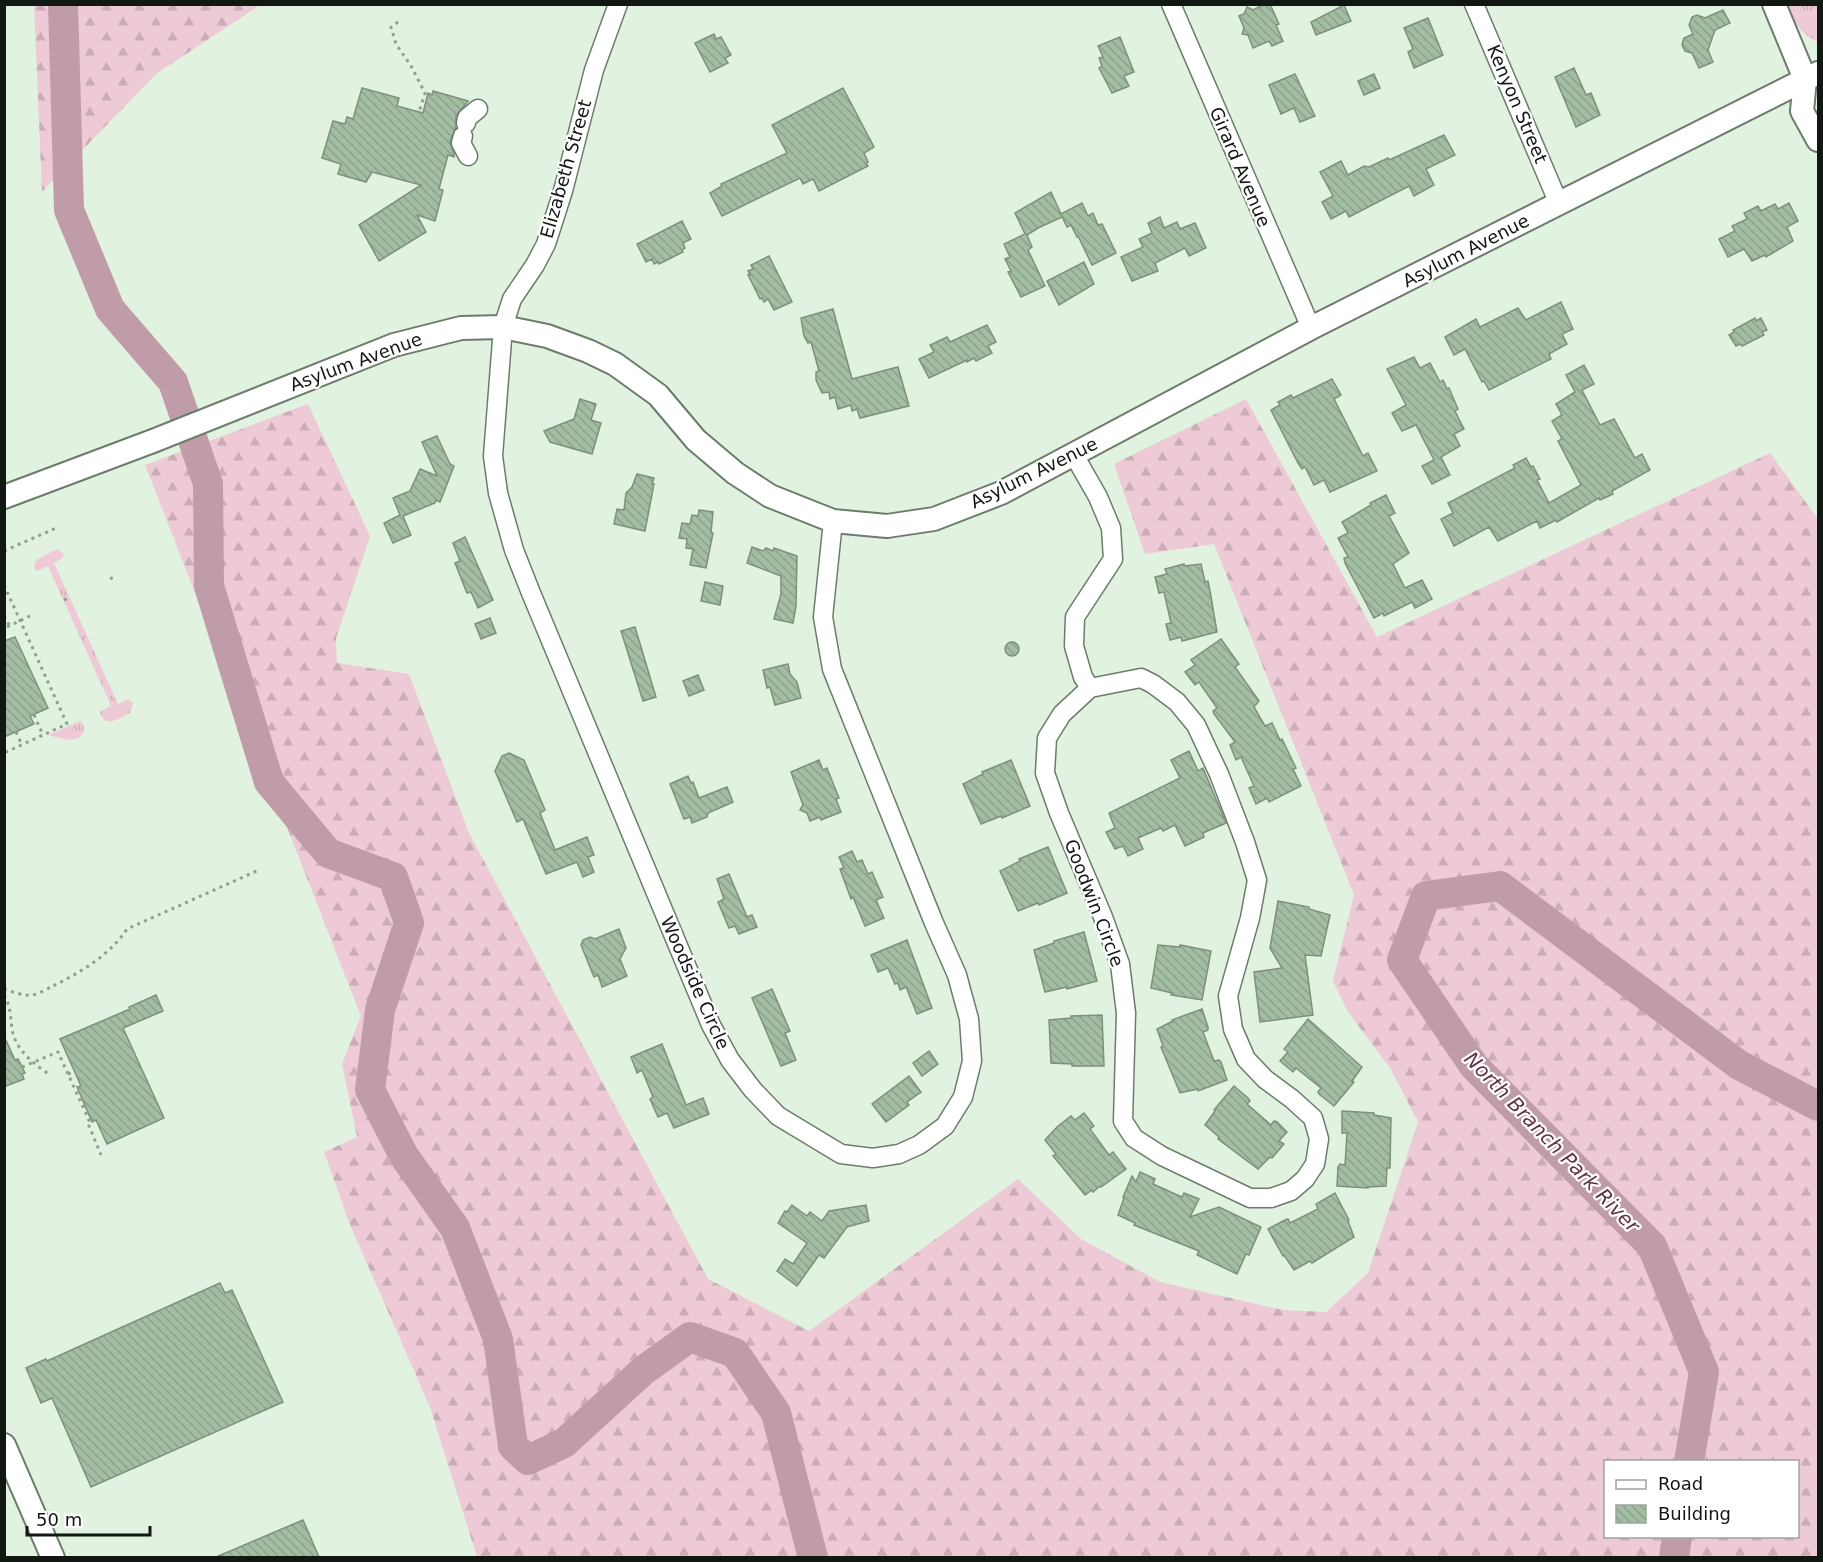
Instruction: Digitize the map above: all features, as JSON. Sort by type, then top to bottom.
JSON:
[{"type":"main road","points":[[1774,4],[1814,80],[1802,111],[1818,140]]},
{"type":"main road","name":"Asylum Avenue","points":[[4,497],[153,441],[394,345],[461,328],[503,327],[547,336],[615,364],[658,395],[696,440],[735,473],[770,496],[833,521],[887,526],[934,519],[1001,493],[1311,328],[1814,80]]},
{"type":"main road","points":[[4,1445],[53,1557]]},
{"type":"street","name":"Elizabeth Street","points":[[503,327],[512,299],[535,265],[549,236],[564,191],[594,70],[618,4]]},
{"type":"street","name":"Girard Avenue","points":[[1170,4],[1311,328]]},
{"type":"street","name":"Kenyon Street","points":[[1474,4],[1559,204]]},
{"type":"street","points":[[468,156],[461,143],[467,118],[478,109]]},
{"type":"street","name":"Woodside Circle","points":[[503,327],[493,456],[498,493],[514,550],[711,1025],[730,1060],[753,1090],[778,1116],[841,1154],[873,1158],[899,1154],[945,1126],[963,1097],[972,1061],[969,1019],[957,975],[832,669],[823,617],[833,521]]},
{"type":"street","points":[[1074,455],[1098,497],[1111,528],[1113,559],[1075,617],[1074,646],[1083,677],[1090,688]]},
{"type":"street","name":"Goodwin Circle","points":[[1141,678],[1153,684],[1177,702],[1196,724],[1219,774],[1257,880],[1250,918],[1228,996],[1233,1029],[1246,1059],[1265,1079],[1313,1118],[1319,1139],[1315,1164],[1305,1179],[1291,1191],[1271,1198],[1250,1198],[1162,1156],[1134,1138],[1123,1121],[1126,1013],[1120,964],[1045,773],[1047,738],[1062,714],[1090,688],[1141,678]]},
{"type":"path","points":[[398,22],[391,27],[393,39],[425,93],[419,112]]},
{"type":"path","points":[[4,551],[56,528]]},
{"type":"path","points":[[4,585],[67,724],[4,753]]},
{"type":"path","points":[[64,600],[70,597]]},
{"type":"path","points":[[4,616],[8,626],[34,614]]},
{"type":"path","points":[[34,715],[43,735]]},
{"type":"path","points":[[16,732],[22,745]]},
{"type":"path","points":[[4,989],[17,993],[35,994],[75,974],[116,945],[127,929],[259,870]]},
{"type":"path","points":[[149,913],[152,918]]},
{"type":"path","points":[[4,995],[11,1011],[14,1038],[34,1063],[50,1075]]},
{"type":"path","points":[[22,1067],[58,1052],[89,1120],[87,1121],[101,1155]]},
{"type":"path","points":[[68,1074],[75,1071]]},
{"type":"green space","points":[[34,4],[260,5],[156,74],[42,192]]},
{"type":"green space","points":[[1787,5],[1818,5],[1818,42],[1807,36],[1799,27]]},
{"type":"green space","points":[[1246,399],[1377,637],[1770,453],[1818,519],[1818,1557],[477,1557],[430,1407],[350,1225],[324,1152],[357,1137],[342,1064],[361,1016],[145,465],[308,404],[370,536],[336,638],[337,663],[409,674],[469,833],[708,1279],[809,1331],[1018,1179],[1081,1239],[1160,1282],[1283,1310],[1326,1312],[1368,1273],[1418,1122],[1390,1068],[1348,1012],[1333,981],[1354,895],[1214,544],[1145,554],[1114,464]]},
{"type":"green space","points":[[57,549],[64,554],[54,563],[118,704],[128,699],[133,703],[130,713],[117,720],[108,721],[102,717],[100,712],[111,706],[48,566],[37,571],[34,568],[36,560]]},
{"type":"green space","points":[[81,721],[84,725],[83,732],[76,739],[48,735]]},
{"type":"building","points":[[1270,4],[1279,24],[1276,25],[1283,41],[1272,46],[1269,41],[1253,48],[1248,35],[1242,34],[1244,28],[1239,16],[1244,14],[1247,7],[1253,10]]},
{"type":"building","points":[[1344,5],[1351,21],[1316,35],[1311,22]]},
{"type":"building","points":[[1723,10],[1730,23],[1715,30],[1708,50],[1713,62],[1699,68],[1692,53],[1685,51],[1682,45],[1684,38],[1693,34],[1689,25],[1692,17],[1697,15],[1705,18]]},
{"type":"building","points":[[1428,18],[1443,55],[1414,68],[1408,52],[1413,49],[1404,28]]},
{"type":"building","points":[[714,34],[716,39],[721,37],[731,55],[725,58],[728,63],[710,72],[695,43]]},
{"type":"building","points":[[1120,37],[1134,72],[1124,76],[1129,86],[1112,93],[1099,68],[1102,66],[1099,58],[1103,57],[1098,46]]},
{"type":"building","points":[[1574,68],[1586,95],[1591,93],[1600,115],[1576,127],[1555,77]]},
{"type":"building","points":[[1295,74],[1315,116],[1300,122],[1294,108],[1281,114],[1269,85]]},
{"type":"building","points":[[1374,74],[1380,88],[1364,95],[1358,81]]},
{"type":"building","points":[[362,88],[399,98],[397,106],[423,113],[428,93],[432,95],[433,91],[468,101],[456,116],[456,127],[450,141],[454,157],[448,155],[439,189],[443,190],[435,221],[417,215],[426,232],[379,261],[359,225],[421,185],[372,172],[366,182],[338,174],[341,164],[322,158],[333,121],[345,124],[347,117],[353,119]]},
{"type":"building","points":[[843,88],[874,147],[864,153],[868,166],[819,191],[813,179],[803,184],[800,178],[722,216],[710,193],[722,186],[721,184],[787,153],[772,125]]},
{"type":"building","points":[[1444,135],[1455,155],[1426,169],[1434,185],[1414,196],[1409,186],[1349,217],[1346,211],[1331,219],[1322,202],[1333,196],[1320,172],[1341,161],[1348,175],[1364,166],[1369,167],[1388,158],[1389,160]]},
{"type":"building","points":[[1051,192],[1061,214],[1082,203],[1088,216],[1093,213],[1098,225],[1102,224],[1116,253],[1092,265],[1078,236],[1071,225],[1067,227],[1062,217],[1038,228],[1027,235],[1032,247],[1028,250],[1045,286],[1021,297],[1008,272],[1011,271],[1005,259],[1010,257],[1004,244],[1025,234],[1015,213]]},
{"type":"building","points":[[1789,203],[1798,221],[1787,227],[1793,241],[1766,257],[1765,255],[1752,261],[1744,249],[1728,257],[1719,239],[1735,231],[1732,226],[1747,219],[1744,213],[1758,206],[1761,211],[1775,204],[1778,209]]},
{"type":"building","points":[[1160,217],[1164,228],[1177,222],[1180,229],[1195,223],[1206,248],[1189,256],[1185,248],[1155,263],[1158,271],[1132,281],[1121,257],[1143,247],[1139,239],[1152,233],[1148,223]]},
{"type":"building","points":[[682,221],[691,239],[683,243],[685,248],[683,252],[659,264],[658,262],[654,264],[652,259],[646,262],[637,244]]},
{"type":"building","points":[[769,256],[792,302],[774,310],[768,299],[764,302],[762,298],[760,299],[748,275],[750,275],[748,271],[753,269],[751,265]]},
{"type":"building","points":[[1084,262],[1094,284],[1059,305],[1047,281]]},
{"type":"building","points":[[1561,302],[1573,329],[1562,334],[1567,344],[1549,354],[1551,359],[1489,390],[1484,381],[1482,382],[1465,349],[1454,355],[1445,337],[1476,319],[1480,327],[1518,308],[1526,320]]},
{"type":"building","points":[[833,309],[852,379],[898,367],[909,406],[860,418],[857,409],[852,411],[851,405],[838,409],[835,397],[830,399],[829,392],[822,393],[816,380],[816,372],[819,371],[811,342],[808,343],[804,336],[801,318]]},
{"type":"building","points":[[1755,318],[1756,321],[1761,318],[1767,330],[1762,332],[1764,335],[1742,346],[1740,344],[1736,346],[1729,335],[1734,332],[1733,330]]},
{"type":"building","points":[[987,325],[996,342],[988,346],[992,353],[976,361],[974,358],[967,362],[967,360],[929,378],[919,359],[934,352],[930,345],[947,337],[950,342]]},
{"type":"building","points":[[1414,357],[1420,368],[1430,363],[1440,382],[1443,380],[1447,389],[1449,388],[1458,409],[1455,411],[1464,429],[1454,434],[1460,446],[1441,457],[1450,475],[1432,484],[1422,466],[1434,460],[1416,425],[1402,431],[1392,413],[1406,405],[1387,369]]},
{"type":"building","points":[[1584,365],[1594,384],[1582,390],[1600,425],[1614,419],[1635,458],[1642,454],[1650,470],[1612,491],[1613,494],[1600,500],[1599,498],[1557,522],[1556,520],[1540,528],[1537,521],[1498,541],[1489,527],[1454,546],[1441,519],[1453,513],[1448,503],[1515,468],[1513,465],[1526,458],[1540,479],[1537,480],[1549,503],[1581,485],[1558,441],[1562,439],[1552,421],[1562,415],[1556,404],[1575,392],[1566,375]]},
{"type":"building","points":[[1332,379],[1341,395],[1334,399],[1363,456],[1368,453],[1377,471],[1330,492],[1324,480],[1314,485],[1305,467],[1302,469],[1271,410],[1280,405],[1278,402],[1291,395],[1293,398]]},
{"type":"building","points":[[580,399],[596,404],[591,420],[601,423],[592,454],[550,442],[544,431],[574,419]]},
{"type":"building","points":[[437,436],[450,464],[454,466],[440,502],[436,500],[435,503],[403,516],[411,535],[393,543],[384,523],[400,515],[393,498],[410,491],[420,469],[437,476],[422,442]]},
{"type":"building","points":[[637,474],[654,478],[645,531],[614,524],[617,509],[624,510],[626,493],[632,487]]},
{"type":"building","points":[[1386,495],[1395,513],[1389,516],[1409,553],[1393,564],[1405,588],[1422,580],[1432,599],[1415,608],[1412,602],[1384,616],[1383,613],[1374,618],[1345,563],[1344,558],[1348,557],[1338,538],[1348,533],[1342,522]]},
{"type":"building","points":[[699,510],[713,512],[711,533],[713,533],[706,568],[690,565],[693,549],[686,548],[687,539],[679,538],[682,523],[690,524],[692,515],[698,516]]},
{"type":"building","points":[[465,537],[493,600],[478,608],[471,592],[467,593],[455,563],[460,561],[453,543]]},
{"type":"building","points":[[752,547],[763,551],[766,548],[773,551],[774,548],[797,556],[796,606],[793,623],[774,619],[781,594],[781,576],[747,563]]},
{"type":"building","points":[[1184,564],[1184,566],[1201,564],[1205,582],[1208,581],[1217,632],[1182,641],[1181,637],[1170,640],[1166,624],[1171,623],[1164,592],[1159,593],[1155,577],[1167,574],[1165,569]]},
{"type":"building","points":[[705,582],[723,586],[720,605],[701,601]]},
{"type":"building","points":[[490,618],[496,633],[481,639],[475,624]]},
{"type":"building","points":[[635,627],[656,697],[643,701],[621,631]]},
{"type":"building","points":[[15,637],[48,708],[30,716],[34,724],[4,737],[4,641]]},
{"type":"building","points":[[1221,639],[1239,664],[1235,667],[1259,701],[1254,707],[1265,726],[1272,723],[1296,768],[1293,769],[1301,786],[1269,802],[1267,798],[1256,804],[1249,788],[1254,786],[1241,757],[1236,760],[1230,745],[1235,742],[1214,714],[1213,711],[1217,708],[1199,682],[1195,685],[1185,672],[1195,665],[1191,660]]},
{"type":"building","points":[[1012,642],[1017,644],[1019,649],[1017,654],[1012,656],[1007,654],[1005,649],[1007,644]]},
{"type":"building","points":[[788,664],[790,674],[797,682],[801,698],[775,705],[770,687],[767,688],[763,670]]},
{"type":"building","points":[[698,675],[704,690],[689,696],[683,681]]},
{"type":"building","points":[[1189,751],[1198,771],[1203,768],[1226,823],[1203,833],[1204,837],[1185,846],[1175,825],[1163,831],[1161,828],[1138,838],[1143,849],[1128,856],[1123,846],[1115,849],[1106,832],[1115,828],[1109,813],[1180,778],[1171,760]]},
{"type":"building","points":[[509,753],[524,760],[545,810],[540,813],[555,850],[587,837],[594,855],[588,857],[594,872],[583,877],[577,862],[546,874],[523,819],[517,822],[495,771],[502,756]]},
{"type":"building","points":[[819,760],[823,770],[827,768],[839,798],[836,799],[841,812],[821,820],[820,817],[810,821],[807,813],[800,810],[803,805],[791,772]]},
{"type":"building","points":[[1011,760],[1030,806],[981,824],[963,784],[983,774],[982,772]]},
{"type":"building","points":[[688,776],[699,798],[727,787],[733,802],[692,823],[690,817],[684,819],[670,784]]},
{"type":"building","points":[[1048,847],[1067,893],[1018,911],[1000,871],[1020,861],[1019,859]]},
{"type":"building","points":[[852,851],[857,862],[862,860],[868,874],[872,872],[883,897],[876,900],[884,918],[865,926],[853,897],[851,899],[840,869],[844,868],[839,857]]},
{"type":"building","points":[[729,874],[747,917],[752,915],[757,927],[739,934],[735,926],[729,928],[718,902],[724,899],[717,879]]},
{"type":"building","points":[[1278,901],[1309,907],[1309,909],[1330,915],[1321,956],[1305,955],[1313,1015],[1260,1022],[1254,972],[1282,968],[1270,948]]},
{"type":"building","points":[[619,929],[626,948],[620,959],[627,976],[602,987],[598,975],[594,977],[581,945],[583,940],[590,937],[595,939]]},
{"type":"building","points":[[1084,932],[1097,981],[1045,992],[1034,950]]},
{"type":"building","points":[[907,940],[932,1008],[917,1014],[906,987],[900,990],[888,968],[878,972],[871,955]]},
{"type":"building","points":[[1158,945],[1180,947],[1180,945],[1211,951],[1202,1000],[1171,995],[1172,993],[1151,988]]},
{"type":"building","points":[[772,989],[790,1031],[785,1033],[796,1060],[781,1066],[752,998]]},
{"type":"building","points":[[156,995],[163,1011],[123,1028],[164,1118],[107,1144],[96,1120],[92,1122],[77,1087],[81,1086],[60,1039],[130,1009],[129,1007]]},
{"type":"building","points":[[1202,1009],[1208,1027],[1208,1030],[1203,1032],[1214,1061],[1221,1062],[1227,1080],[1198,1091],[1198,1089],[1180,1093],[1161,1047],[1163,1046],[1157,1029],[1172,1020]]},
{"type":"building","points":[[1102,1015],[1104,1066],[1072,1066],[1072,1064],[1051,1063],[1049,1020],[1071,1018],[1071,1016]]},
{"type":"building","points":[[1308,1019],[1362,1067],[1352,1081],[1354,1082],[1334,1106],[1319,1094],[1321,1088],[1296,1068],[1293,1072],[1280,1061],[1288,1052],[1284,1049]]},
{"type":"building","points":[[4,1036],[15,1060],[18,1059],[25,1073],[22,1074],[24,1079],[4,1087]]},
{"type":"building","points":[[662,1044],[686,1105],[703,1098],[709,1114],[674,1128],[667,1113],[658,1117],[642,1070],[637,1073],[631,1057]]},
{"type":"building","points":[[929,1051],[938,1064],[922,1076],[913,1063]]},
{"type":"building","points":[[909,1076],[921,1092],[907,1102],[909,1105],[886,1122],[872,1104]]},
{"type":"building","points":[[1234,1086],[1248,1098],[1250,1101],[1247,1104],[1271,1125],[1274,1121],[1277,1122],[1287,1132],[1279,1141],[1284,1144],[1258,1169],[1218,1139],[1219,1137],[1205,1125]]},
{"type":"building","points":[[1342,1111],[1374,1113],[1374,1115],[1391,1118],[1390,1168],[1387,1168],[1386,1186],[1368,1188],[1337,1186],[1338,1167],[1340,1164],[1345,1165],[1347,1133],[1342,1133]]},
{"type":"building","points":[[1084,1113],[1094,1126],[1090,1129],[1109,1155],[1113,1152],[1126,1169],[1101,1187],[1085,1195],[1053,1156],[1056,1154],[1045,1140],[1071,1116],[1075,1120]]},
{"type":"building","points":[[1140,1172],[1155,1179],[1153,1184],[1182,1197],[1184,1193],[1199,1199],[1190,1217],[1219,1207],[1261,1227],[1249,1255],[1246,1254],[1237,1274],[1197,1255],[1199,1251],[1134,1225],[1135,1223],[1118,1215],[1132,1176],[1136,1182]]},
{"type":"building","points":[[1335,1193],[1349,1220],[1354,1237],[1312,1263],[1310,1261],[1294,1270],[1268,1229],[1288,1219],[1290,1223],[1318,1209],[1316,1204]]},
{"type":"building","points":[[792,1205],[807,1216],[810,1212],[822,1221],[829,1211],[866,1205],[869,1221],[847,1227],[824,1258],[819,1255],[797,1286],[777,1271],[785,1259],[793,1264],[807,1243],[778,1223],[785,1211],[787,1212]]},
{"type":"building","points":[[220,1283],[225,1293],[232,1290],[283,1402],[91,1487],[52,1398],[41,1403],[26,1368],[46,1359],[47,1361]]},
{"type":"building","points":[[303,1520],[319,1557],[216,1557]]},
{"type":"waterway","name":"North Branch Park River","points":[[63,4],[69,210],[110,309],[173,382],[208,484],[209,586],[269,782],[328,853],[393,877],[409,923],[380,1010],[370,1090],[404,1156],[455,1228],[498,1339],[513,1446],[528,1460],[564,1443],[644,1370],[690,1337],[735,1353],[776,1413],[813,1558]]},
{"type":"waterway","name":"North Branch Park River","points":[[1689,1460],[1704,1372],[1652,1246],[1474,1066],[1402,960],[1426,896],[1500,886],[1739,1065],[1818,1106]]},
{"type":"waterway","name":"North Branch Park River","points":[[1674,1558],[1677,1538]]}]
